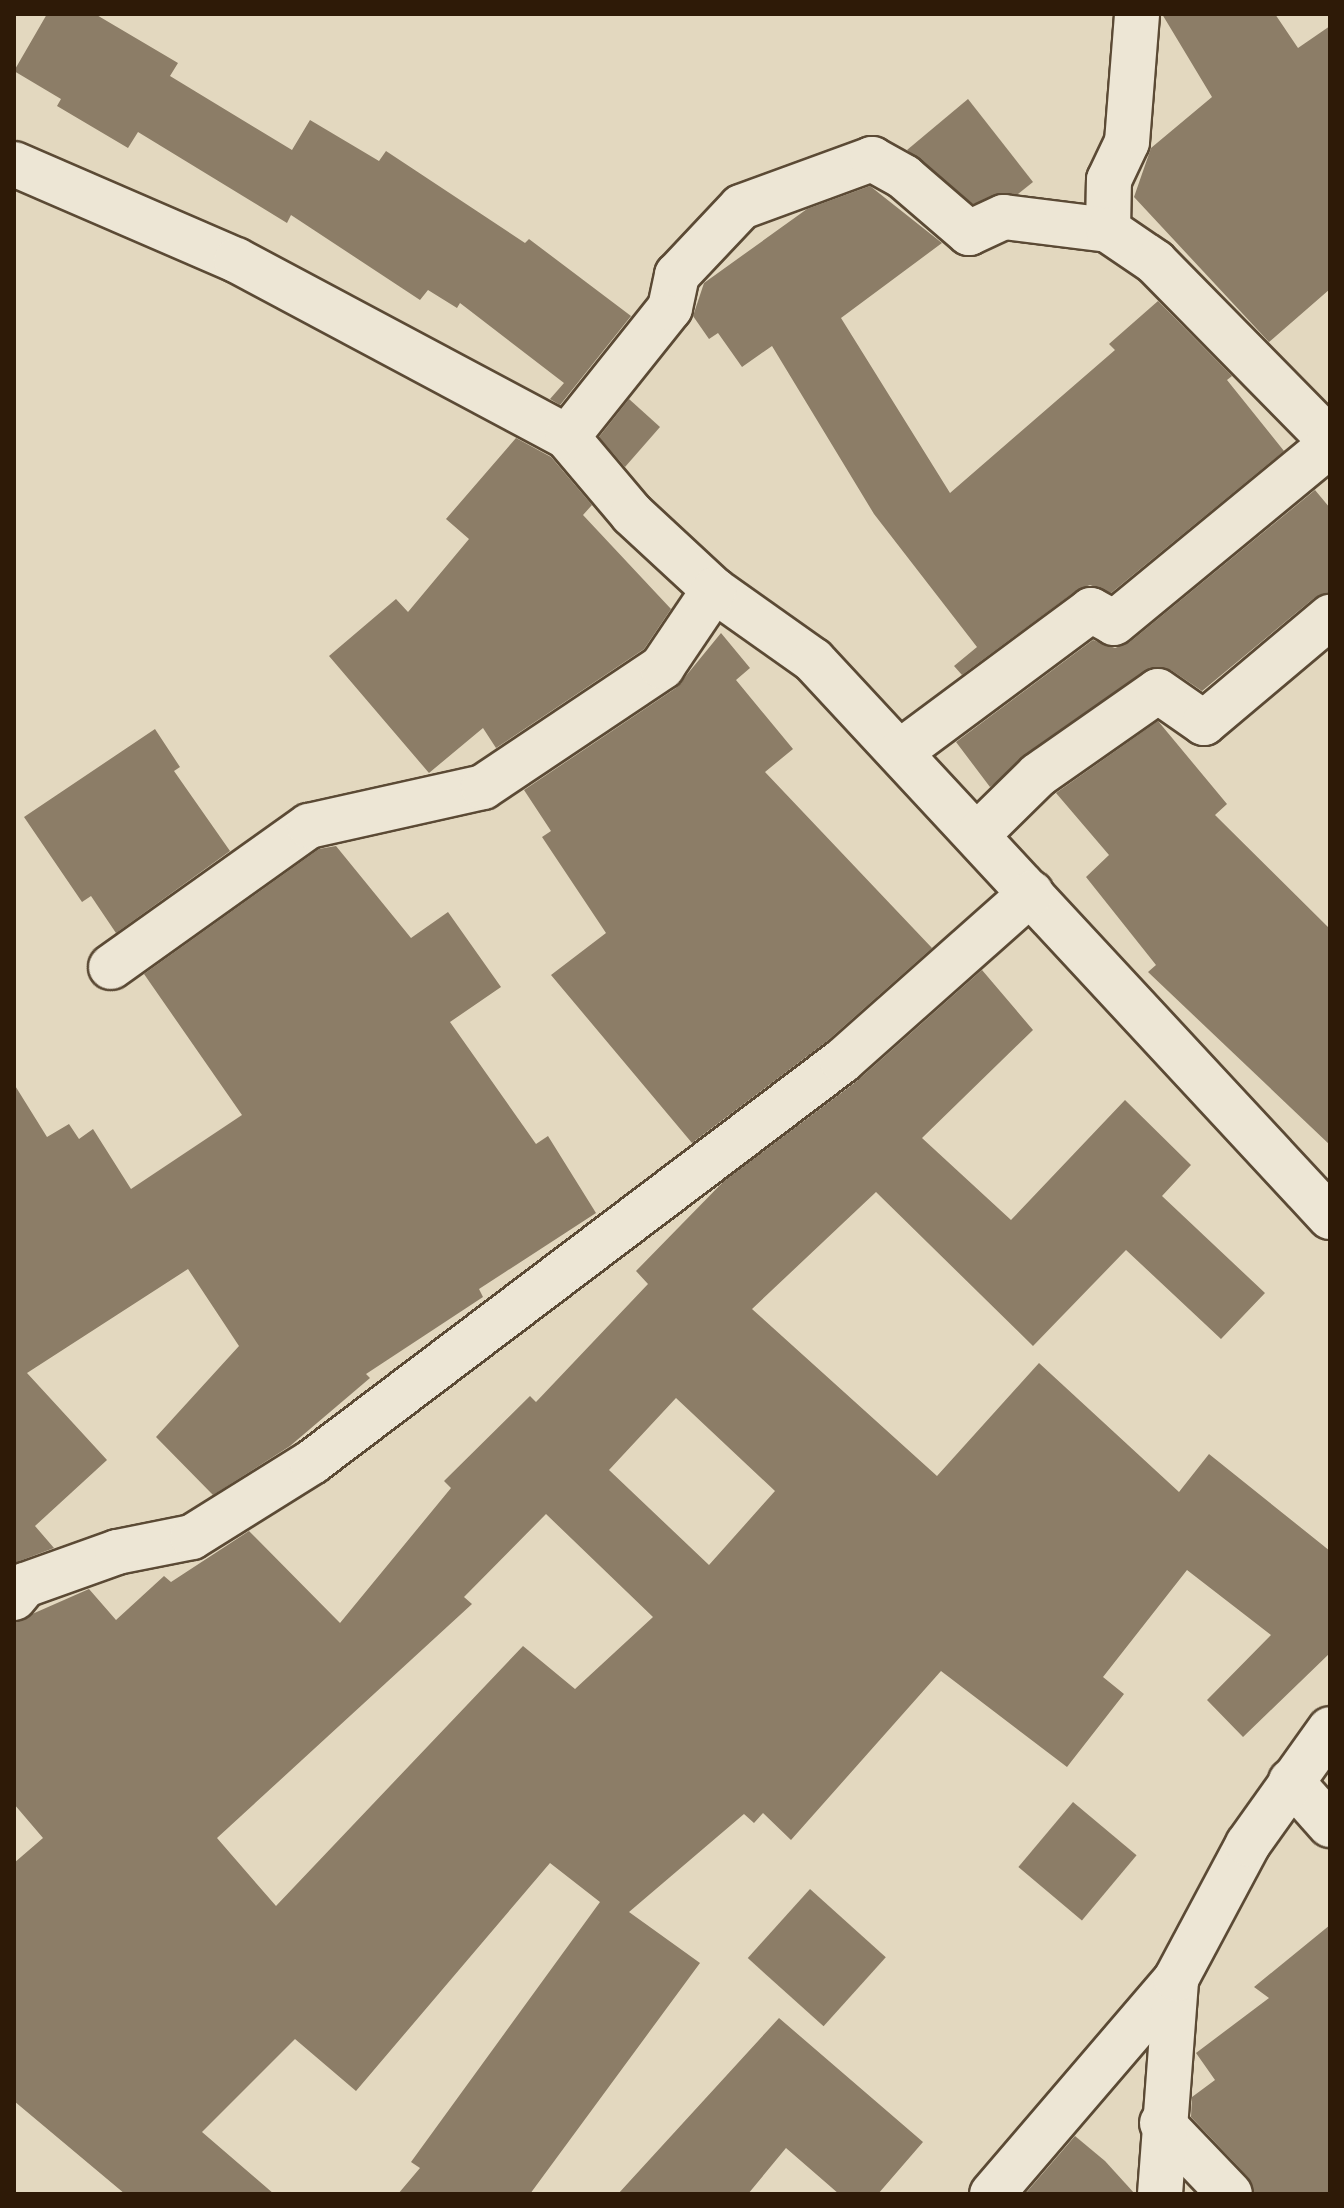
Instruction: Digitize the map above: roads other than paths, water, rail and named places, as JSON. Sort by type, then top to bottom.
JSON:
[{"type":"street","points":[[1108,230],[1109,180],[1127,142],[1137,14]]},
{"type":"street","points":[[567,437],[670,308],[677,275],[741,207],[797,181],[872,159],[904,177],[969,233],[1004,217],[1108,230],[1155,262],[1330,443],[1114,623],[1091,610],[900,752]]},
{"type":"street","points":[[14,164],[249,266],[567,437],[632,514],[714,590],[813,660],[978,834],[1330,1217]]},
{"type":"street","points":[[111,967],[309,826],[483,787],[662,667],[714,590]]},
{"type":"street","points":[[978,834],[1038,775],[1158,691],[1204,723],[1330,617]]},
{"type":"street","points":[[14,1598],[25,1585],[117,1552],[192,1537],[312,1462],[842,1061],[1031,893]]},
{"type":"street","points":[[992,2194],[1176,1979],[1291,1781],[1330,1729]]},
{"type":"street","points":[[1291,1781],[1330,1825]]},
{"type":"street","points":[[1160,2194],[1162,2123],[1176,1979]]},
{"type":"street","points":[[1162,2123],[1230,2194]]}]
